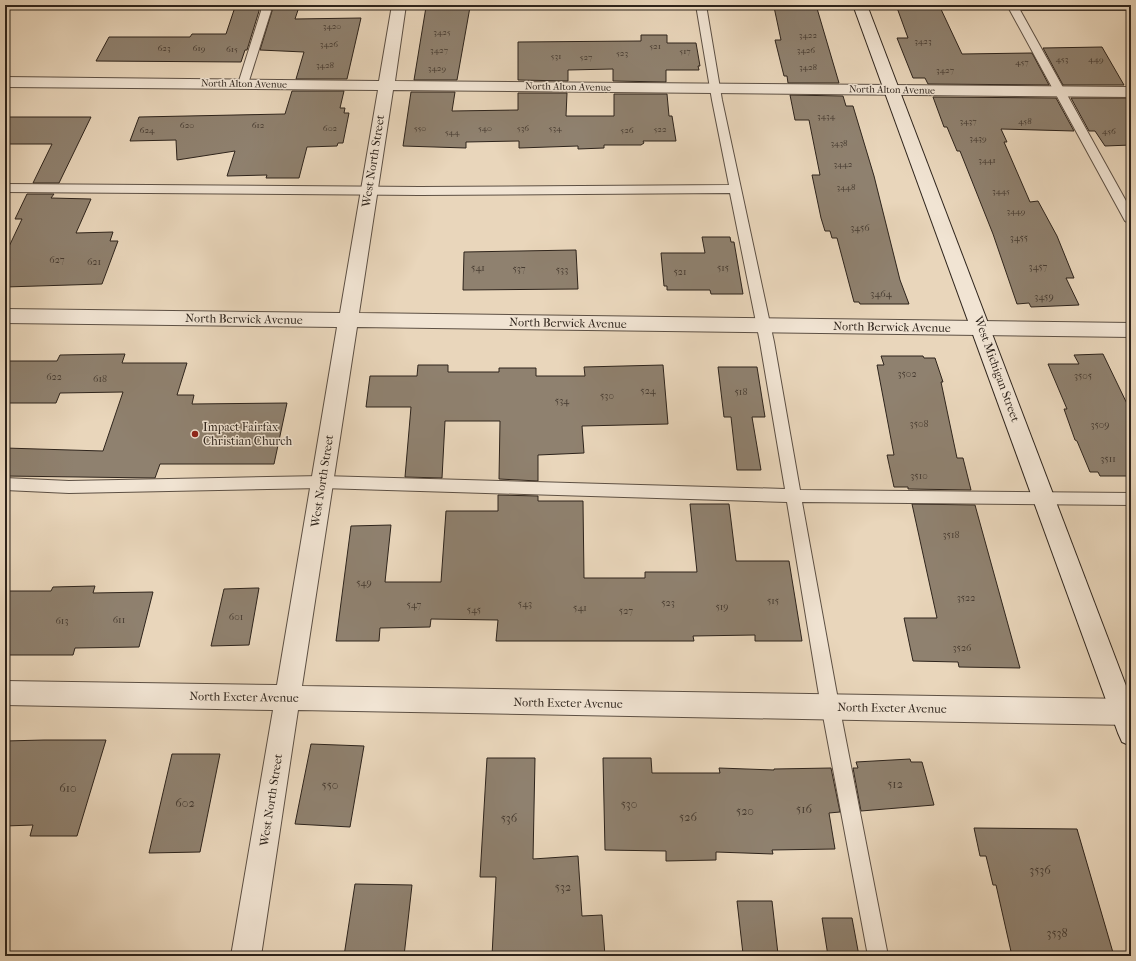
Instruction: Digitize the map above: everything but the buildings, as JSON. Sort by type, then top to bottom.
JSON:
[{"type":"street","name":"West North Street","points":[[246,956],[398,5]]},
{"type":"street","name":"West Michigan Street","points":[[860,5],[1128,719]]},
{"type":"street","name":"North Alton Avenue","points":[[5,82],[1131,92]]},
{"type":"street","name":"North Berwick Avenue","points":[[5,316],[1131,330]]},
{"type":"street","name":"North Exeter Avenue","points":[[5,693],[830,707],[1128,719]]},
{"type":"lane","points":[[243,84],[266,11],[265,5]]},
{"type":"lane","points":[[701,5],[715,89],[764,325],[830,707],[878,956]]},
{"type":"lane","points":[[1012,6],[1131,7]]},
{"type":"lane","points":[[1012,6],[1126,201],[1131,221]]},
{"type":"lane","points":[[5,188],[369,189],[420,191],[735,189]]},
{"type":"lane","points":[[5,484],[69,487],[322,482],[794,496],[1044,497],[1131,499]]},
{"type":"place","name":"Impact Fairfax Christian Church","points":[[195,434]]}]
